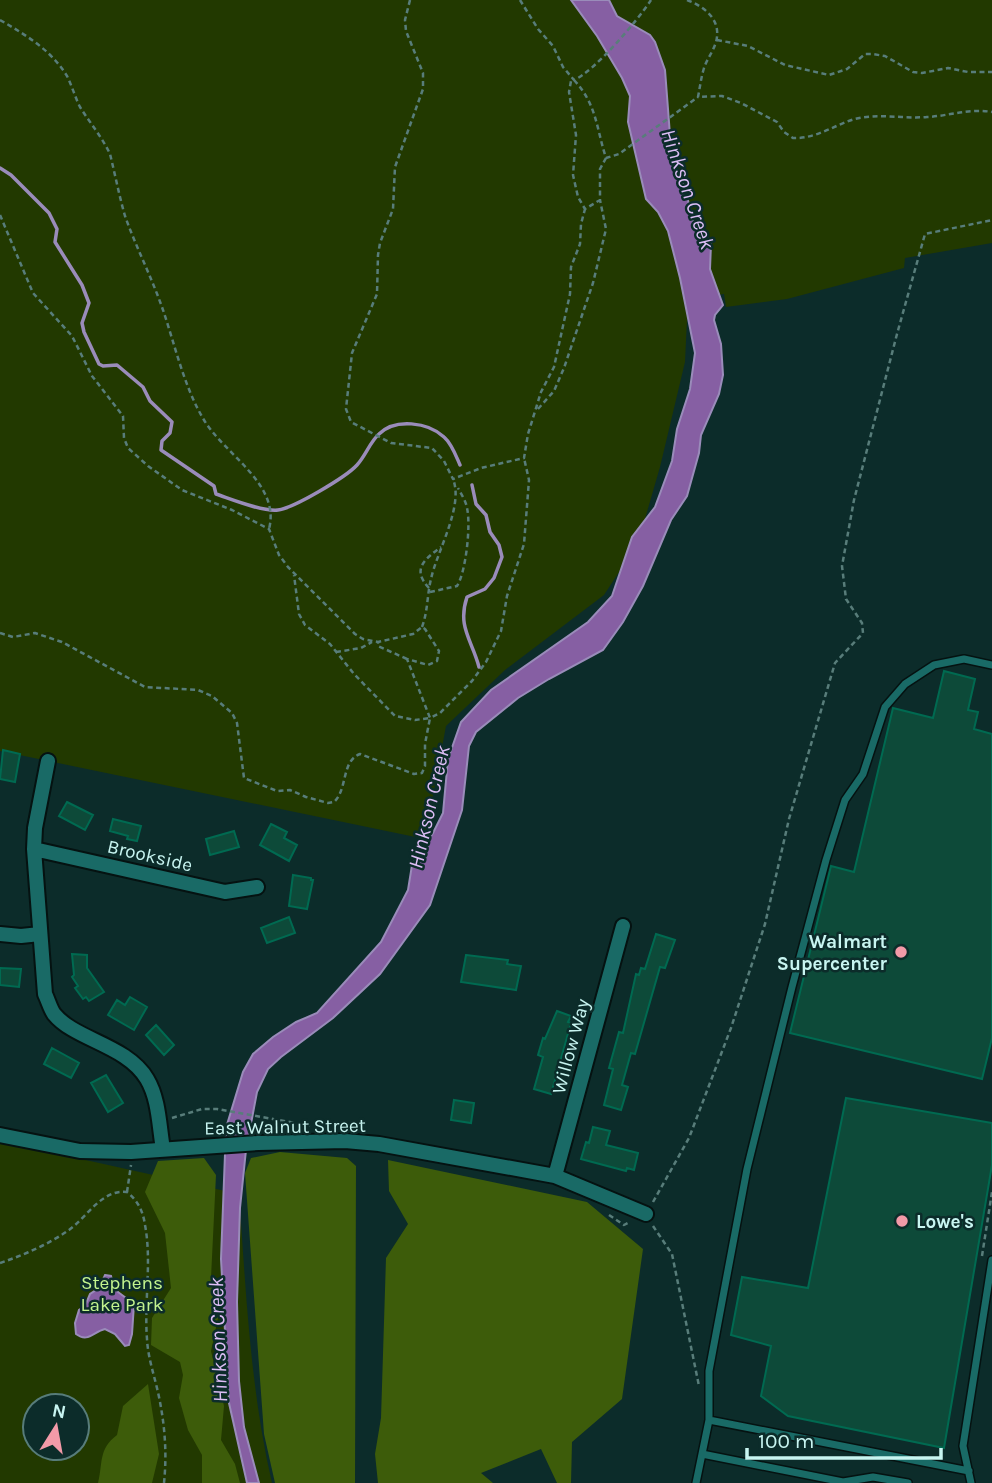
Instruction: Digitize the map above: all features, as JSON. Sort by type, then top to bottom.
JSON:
[{"type":"street","points":[[48,761],[35,828],[34,849],[45,994],[53,1013],[65,1024],[132,1062],[142,1072],[154,1094],[163,1149]]},
{"type":"street","name":"Brookside","points":[[34,849],[225,892],[257,887]]},
{"type":"street","name":"Willow Way","points":[[555,1176],[623,926]]},
{"type":"street","points":[[0,934],[40,934]]},
{"type":"street","name":"East Walnut Street","points":[[0,1135],[80,1151],[131,1152],[258,1143],[345,1141],[379,1144],[555,1176],[646,1214]]},
{"type":"lane","points":[[696,1483],[709,1420],[709,1371],[747,1170],[792,987],[845,800],[863,774],[885,707],[905,684],[934,665],[964,659],[992,665]]},
{"type":"lane","points":[[971,1483],[963,1446],[992,1260]]},
{"type":"lane","points":[[709,1420],[969,1471]]},
{"type":"lane","points":[[702,1454],[843,1482],[873,1477],[908,1483]]},
{"type":"path","points":[[0,215],[33,293],[72,336],[92,376],[123,416],[124,438],[128,449],[182,490],[232,510],[268,529],[279,555],[295,575],[355,634],[377,642],[412,634],[422,627],[429,590],[457,487],[444,461],[432,448],[391,443],[351,422],[347,415],[348,381],[357,340],[377,294],[378,255],[393,209],[395,166],[423,89],[423,73],[406,31],[405,20],[410,0]]},
{"type":"path","points":[[520,0],[538,29],[553,46],[563,67],[584,91],[593,109],[606,158],[600,169],[600,200],[606,229],[593,283],[554,391],[537,409]]},
{"type":"path","points":[[585,209],[578,197],[573,175],[576,135],[569,88],[633,23],[651,0]]},
{"type":"path","points":[[606,158],[619,154],[698,97],[705,65],[717,40],[710,13],[701,5],[687,0]]},
{"type":"path","points":[[0,20],[23,33],[53,57],[110,153],[126,217],[202,418],[217,439],[262,486],[271,521],[268,529]]},
{"type":"path","points":[[717,40],[748,46],[785,65],[829,75],[847,69],[864,54],[885,56],[913,72],[922,74],[948,68],[968,72],[992,72]]},
{"type":"path","points":[[698,97],[722,96],[741,103],[777,122],[784,132],[793,138],[804,139],[854,119],[866,117],[930,117],[963,111],[992,111]]},
{"type":"path","points":[[295,575],[301,619],[336,652],[395,716],[415,720],[430,718],[440,713],[472,681],[486,662],[502,631],[507,596],[524,544],[529,480],[524,458],[528,434],[558,353],[570,294],[571,267],[580,244],[585,209],[600,200]]},
{"type":"path","points":[[606,1212],[624,1225],[646,1214],[690,1138],[731,1028],[765,924],[789,819],[835,663],[863,633],[862,624],[846,599],[842,566],[858,487],[925,233],[992,220]]},
{"type":"path","points":[[453,479],[481,468],[524,458]]},
{"type":"path","points":[[429,590],[457,586],[463,577],[468,509],[453,479]]},
{"type":"path","points":[[429,590],[420,569],[423,561],[441,547]]},
{"type":"path","points":[[377,642],[378,646],[407,659],[428,665],[436,664],[439,651],[429,631],[422,627]]},
{"type":"path","points":[[0,633],[13,637],[35,633],[62,642],[145,687],[198,690],[212,696],[232,713],[237,723],[244,778],[277,791],[290,790],[328,803],[339,798],[350,762],[357,754],[365,754],[414,774],[423,772],[430,718],[407,659]]},
{"type":"path","points":[[336,652],[361,648],[372,642]]},
{"type":"path","points":[[159,1123],[202,1109],[217,1109],[312,1126]]},
{"type":"path","points":[[127,1192],[131,1152]]},
{"type":"path","points":[[0,1263],[16,1258],[70,1229],[107,1196],[127,1192]]},
{"type":"path","points":[[127,1192],[140,1208],[145,1226],[148,1253],[146,1337],[150,1367],[159,1396],[167,1452],[164,1483]]},
{"type":"path","points":[[646,1214],[671,1255],[699,1388]]},
{"type":"green space","points":[[0,0],[992,0],[992,243],[905,258],[904,268],[787,299],[726,307],[724,294],[688,299],[685,362],[660,467],[638,543],[604,595],[505,670],[446,726],[425,839],[0,751]]},
{"type":"green space","name":"Stephens Lake Park","points":[[0,1141],[239,1194],[254,1375],[272,1483],[0,1483]]},
{"type":"green space","points":[[280,1152],[347,1158],[356,1166],[355,1483],[275,1483],[264,1434],[245,1173],[251,1158]]},
{"type":"green space","points":[[204,1158],[216,1175],[211,1278],[218,1318],[211,1351],[224,1406],[221,1440],[235,1464],[240,1483],[202,1483],[202,1455],[188,1430],[179,1398],[183,1375],[180,1362],[151,1345],[152,1318],[171,1288],[165,1233],[145,1192],[158,1161]]},
{"type":"green space","points":[[388,1160],[587,1202],[643,1249],[622,1399],[572,1442],[571,1483],[557,1483],[541,1449],[481,1473],[493,1483],[378,1483],[375,1454],[381,1418],[386,1258],[408,1224],[389,1191]]},
{"type":"green space","points":[[148,1384],[159,1454],[152,1483],[98,1483],[102,1457],[111,1440],[117,1435],[123,1406]]},
{"type":"shaded area","points":[[571,0],[609,0],[617,16],[650,35],[655,42],[665,70],[672,161],[685,188],[693,221],[711,244],[710,269],[723,305],[714,320],[721,344],[723,375],[719,394],[701,435],[687,496],[671,520],[643,586],[623,622],[603,650],[518,698],[476,732],[469,746],[462,810],[430,905],[380,974],[333,1018],[268,1069],[257,1092],[246,1150],[240,1208],[237,1302],[239,1381],[244,1427],[259,1483],[247,1483],[229,1403],[221,1259],[226,1128],[243,1072],[253,1054],[273,1037],[296,1022],[317,1013],[381,942],[408,890],[412,865],[443,813],[448,759],[461,722],[491,690],[588,622],[612,596],[632,537],[655,507],[672,461],[677,429],[690,389],[695,353],[680,278],[668,231],[658,212],[646,199],[628,122],[630,96],[597,36]]},
{"type":"shaded area","points":[[105,1275],[111,1276],[114,1289],[134,1304],[129,1345],[125,1346],[115,1334],[105,1329],[87,1337],[76,1334],[75,1323],[79,1310],[85,1306],[90,1294],[99,1288]]},
{"type":"building","name":"Walmart Supercenter","points":[[944,671],[975,679],[968,710],[978,712],[974,729],[992,734],[992,1038],[982,1079],[790,1033],[831,866],[854,872],[893,708],[933,718]]},
{"type":"building","points":[[3,750],[20,754],[15,782],[0,779]]},
{"type":"building","points":[[67,802],[93,815],[85,830],[59,816]]},
{"type":"building","points":[[113,819],[141,826],[137,841],[110,831]]},
{"type":"building","points":[[271,824],[287,832],[284,838],[297,845],[289,861],[260,845]]},
{"type":"building","points":[[234,831],[239,847],[210,855],[206,839]]},
{"type":"building","points":[[293,875],[313,880],[307,909],[289,906]]},
{"type":"building","points":[[289,917],[295,933],[267,943],[261,928]]},
{"type":"building","points":[[656,934],[675,940],[665,968],[660,967],[635,1054],[631,1053],[622,1085],[628,1087],[621,1110],[604,1105],[613,1069],[609,1068],[619,1032],[623,1033],[636,974],[639,975],[641,968],[645,969]]},
{"type":"building","points":[[72,954],[87,955],[87,968],[104,992],[89,1001],[86,997],[83,999],[75,988],[78,986],[72,977]]},
{"type":"building","points":[[466,955],[508,960],[507,964],[521,966],[516,990],[461,982]]},
{"type":"building","points":[[0,968],[21,969],[19,987],[0,985]]},
{"type":"building","points":[[130,997],[147,1007],[134,1030],[108,1015],[117,1000],[125,1005]]},
{"type":"building","points":[[557,1011],[571,1016],[568,1022],[571,1023],[551,1094],[534,1089],[543,1057],[538,1055],[543,1038],[545,1039]]},
{"type":"building","points":[[156,1025],[174,1045],[164,1055],[146,1035]]},
{"type":"building","points":[[52,1048],[79,1063],[71,1078],[44,1064]]},
{"type":"building","points":[[106,1075],[123,1103],[108,1112],[91,1083]]},
{"type":"building","name":"Lowe's","points":[[846,1098],[992,1123],[992,1165],[944,1448],[788,1416],[761,1396],[771,1346],[731,1335],[742,1277],[808,1288]]},
{"type":"building","points":[[454,1100],[474,1103],[471,1123],[451,1120]]},
{"type":"building","points":[[593,1127],[610,1131],[606,1145],[638,1153],[634,1170],[627,1168],[626,1171],[581,1159]]},
{"type":"waterway","points":[[0,168],[11,175],[49,213],[57,229],[55,242],[82,285],[89,303],[82,323],[99,364],[117,365],[143,387],[150,401],[172,422],[170,433],[162,441],[161,450],[214,486],[216,494],[264,509],[286,508],[342,477],[357,465],[379,434],[402,424],[421,425],[437,432],[449,443],[460,465]]},
{"type":"waterway","points":[[472,485],[476,504],[486,515],[490,532],[499,545],[502,557],[494,578],[485,589],[467,597],[464,608],[467,633],[479,667]]},
{"type":"place","name":"Walmart Supercenter","points":[[901,952]]},
{"type":"place","name":"Lowe's","points":[[902,1221]]},
{"type":"water label","name":"Hinkson Creek","points":[[688,189]]},
{"type":"water label","name":"Hinkson Creek","points":[[429,807]]},
{"type":"water label","name":"Hinkson Creek","points":[[218,1340]]}]
